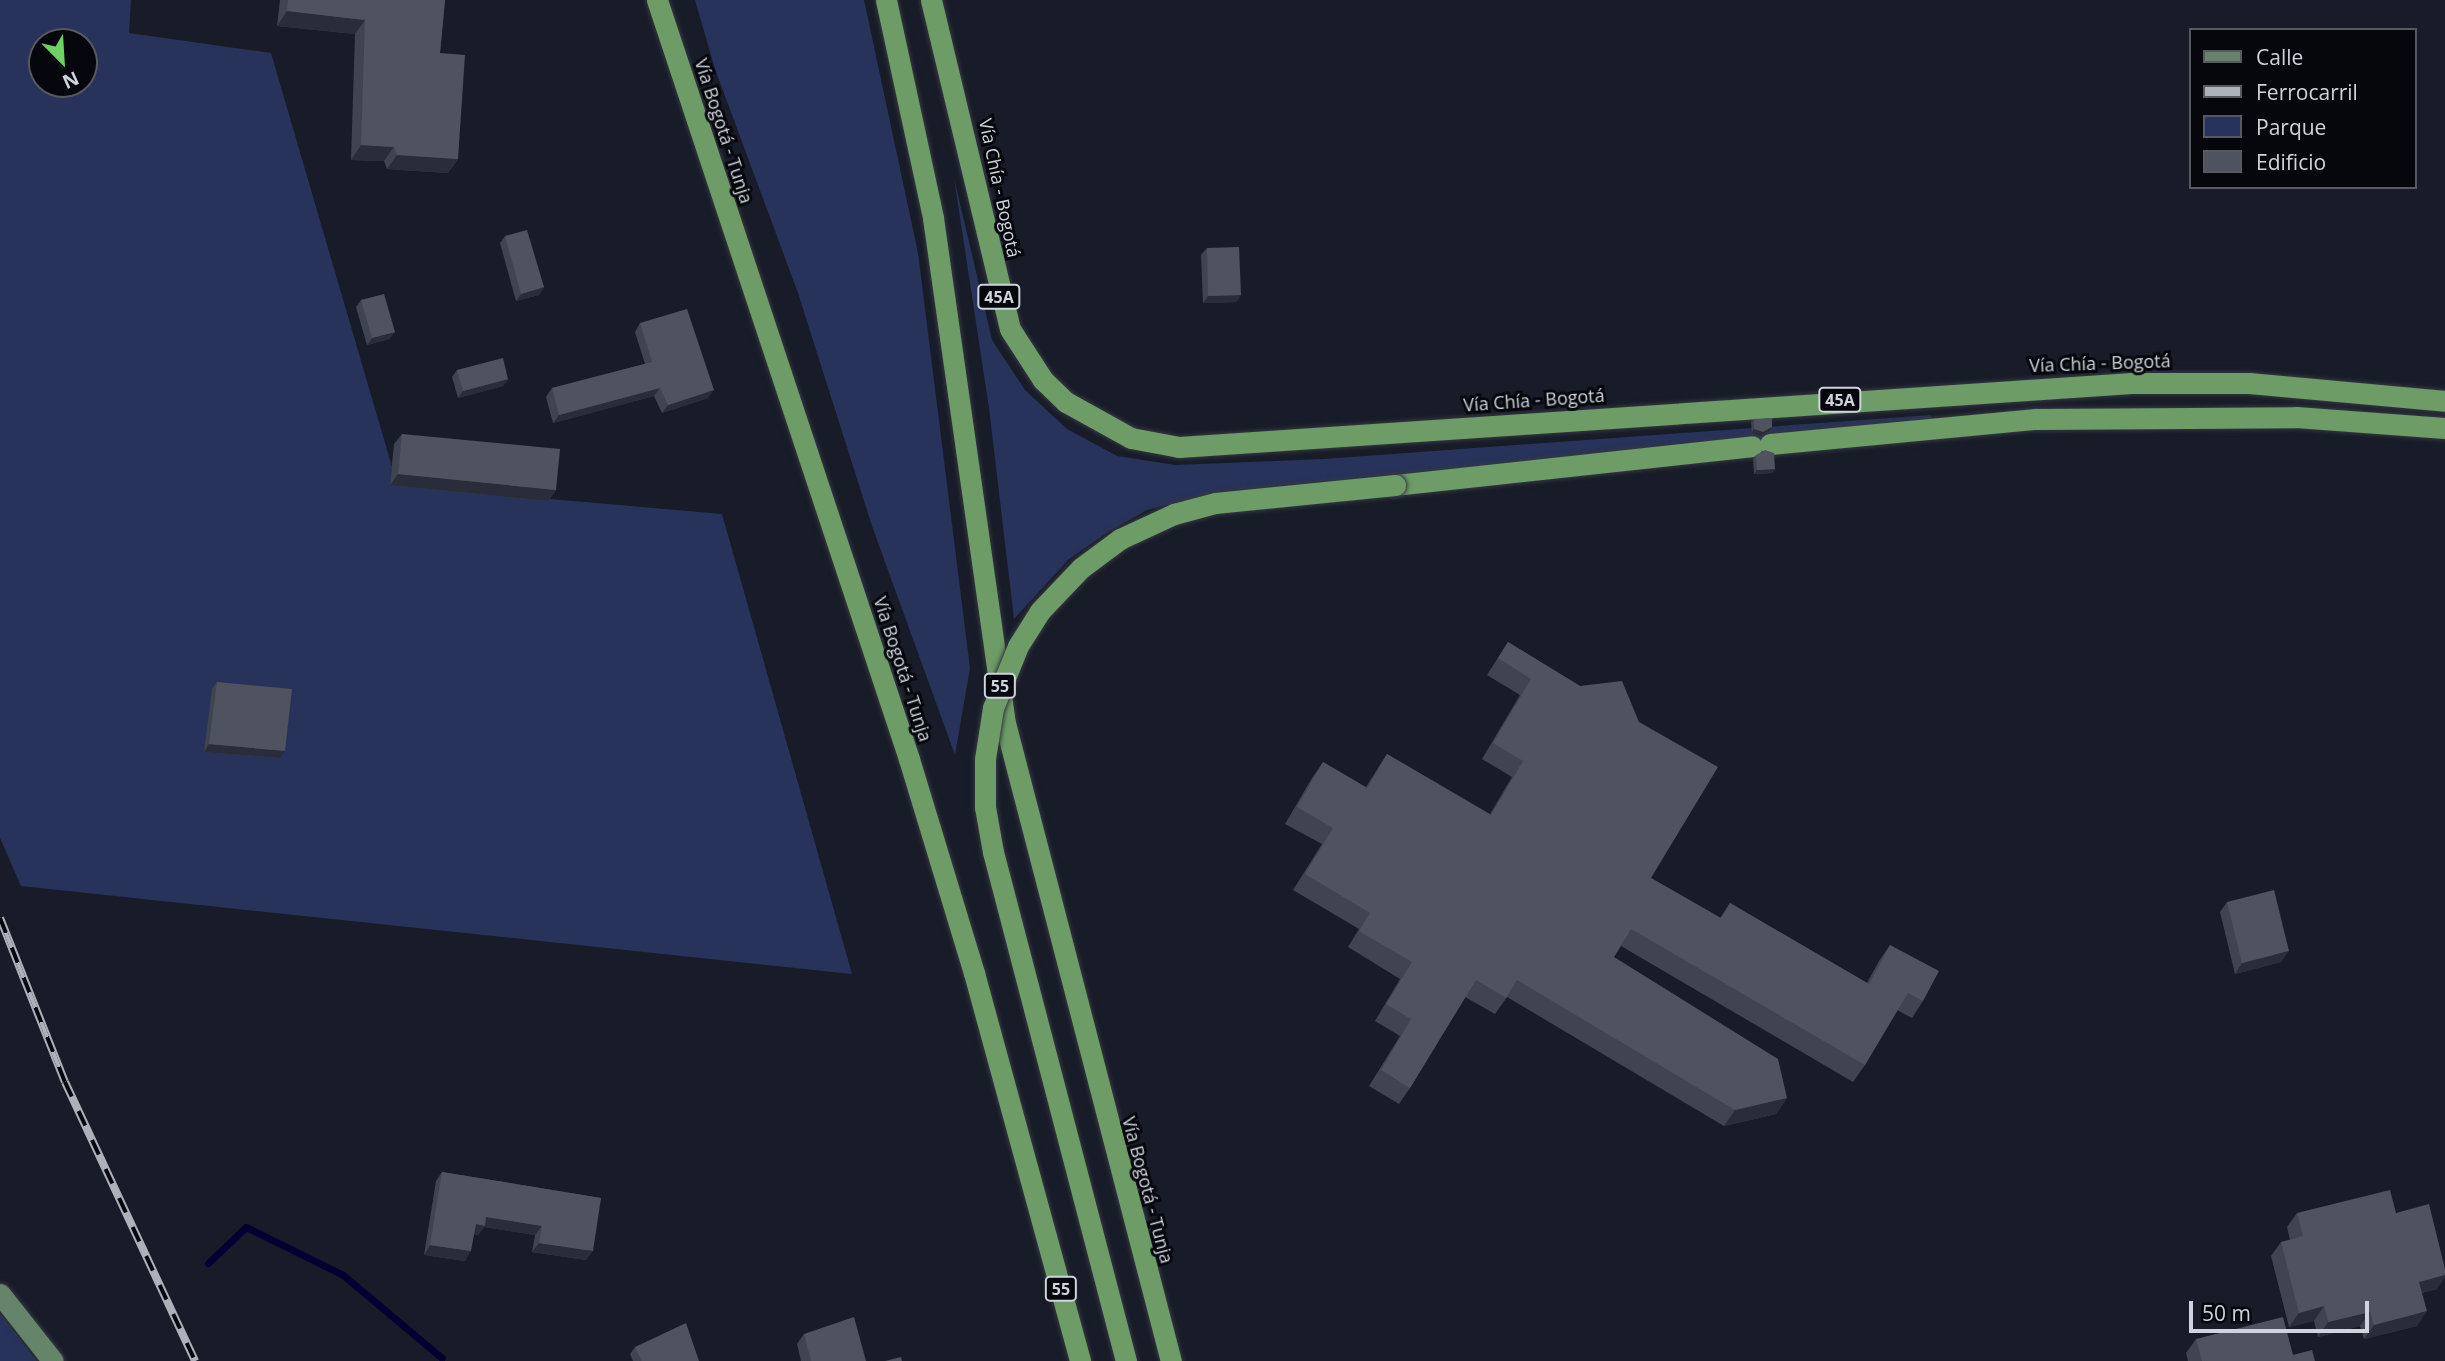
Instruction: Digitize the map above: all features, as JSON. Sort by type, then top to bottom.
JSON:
[{"type":"highway","name":"Vía Bogotá - Tunja","points":[[657,0],[909,759],[974,972],[1080,1361]]},
{"type":"highway","name":"Vía Bogotá - Tunja","points":[[886,0],[935,229],[1005,723],[1171,1361]]},
{"type":"highway","name":"Vía Chía - Bogotá","points":[[931,0],[1010,329],[1043,380],[1066,402],[1131,438],[1179,447],[1207,446],[2132,383],[2249,383],[2445,401]]},
{"type":"highway","points":[[1126,1361],[993,852],[985,807],[985,759],[993,708],[1018,646],[1041,611],[1081,568],[1120,539],[1174,513],[1215,503],[1531,471],[1585,460],[1762,451],[2111,420],[2296,417],[2445,428]]},
{"type":"main road","points":[[0,1294],[53,1361]]},
{"type":"green space","points":[[0,0],[131,0],[129,33],[271,53],[392,467],[390,485],[722,514],[852,974],[21,886],[0,838]]},
{"type":"green space","points":[[695,0],[864,0],[918,253],[970,668],[955,755],[872,526],[798,293],[715,69]]},
{"type":"green space","points":[[954,178],[992,340],[1025,390],[1067,429],[1117,456],[1176,465],[1324,459],[1931,415],[1933,424],[1215,493],[1147,510],[1108,532],[1069,559],[1014,619],[989,408]]},
{"type":"green space","points":[[0,1313],[37,1361],[0,1361]]},
{"type":"building","points":[[288,0],[445,0],[440,53],[465,55],[458,159],[397,155],[394,147],[361,145],[365,20],[287,11]]},
{"type":"building","points":[[527,230],[544,287],[521,294],[505,236]]},
{"type":"building","points":[[1239,247],[1241,295],[1208,296],[1207,248]]},
{"type":"building","points":[[384,294],[395,332],[372,338],[361,300]]},
{"type":"building","points":[[687,309],[714,390],[668,405],[660,388],[559,415],[552,388],[652,362],[640,323]]},
{"type":"building","points":[[503,358],[508,379],[463,391],[457,370]]},
{"type":"building","points":[[1772,418],[1772,427],[1763,432],[1754,429],[1754,419]]},
{"type":"building","points":[[402,434],[560,449],[556,490],[398,474]]},
{"type":"building","points":[[1765,450],[1774,453],[1775,469],[1757,470],[1756,455]]},
{"type":"building","points":[[1508,642],[1580,686],[1622,681],[1639,722],[1718,767],[1651,878],[1721,918],[1730,903],[1869,984],[1890,945],[1939,971],[1923,1001],[1908,993],[1865,1065],[1631,929],[1614,957],[1778,1059],[1787,1098],[1735,1110],[1517,980],[1506,998],[1476,980],[1410,1088],[1381,1070],[1411,1019],[1386,1004],[1412,962],[1359,931],[1370,913],[1305,874],[1333,828],[1297,807],[1323,762],[1367,788],[1387,754],[1491,815],[1523,761],[1493,743],[1531,679],[1498,658]]},
{"type":"building","points":[[217,682],[292,689],[285,751],[209,744]]},
{"type":"building","points":[[2274,890],[2289,951],[2242,963],[2227,902]]},
{"type":"building","points":[[442,1172],[601,1198],[593,1251],[539,1243],[542,1226],[486,1217],[485,1226],[476,1224],[471,1251],[430,1245]]},
{"type":"building","points":[[2390,1190],[2396,1213],[2429,1204],[2445,1275],[2419,1282],[2427,1311],[2374,1325],[2370,1312],[2328,1322],[2324,1306],[2299,1313],[2281,1242],[2303,1236],[2297,1213]]},
{"type":"building","points":[[854,1317],[866,1361],[811,1361],[804,1334]]},
{"type":"building","points":[[2283,1317],[2293,1355],[2312,1350],[2315,1361],[2202,1361],[2196,1339]]},
{"type":"building","points":[[686,1323],[699,1361],[642,1361],[635,1347]]},
{"type":"building","points":[[901,1357],[902,1361],[885,1361]]},
{"type":"waterway","points":[[208,1263],[246,1227],[343,1275],[442,1358]]},
{"type":"railway","points":[[0,918],[65,1082],[195,1361]]}]
